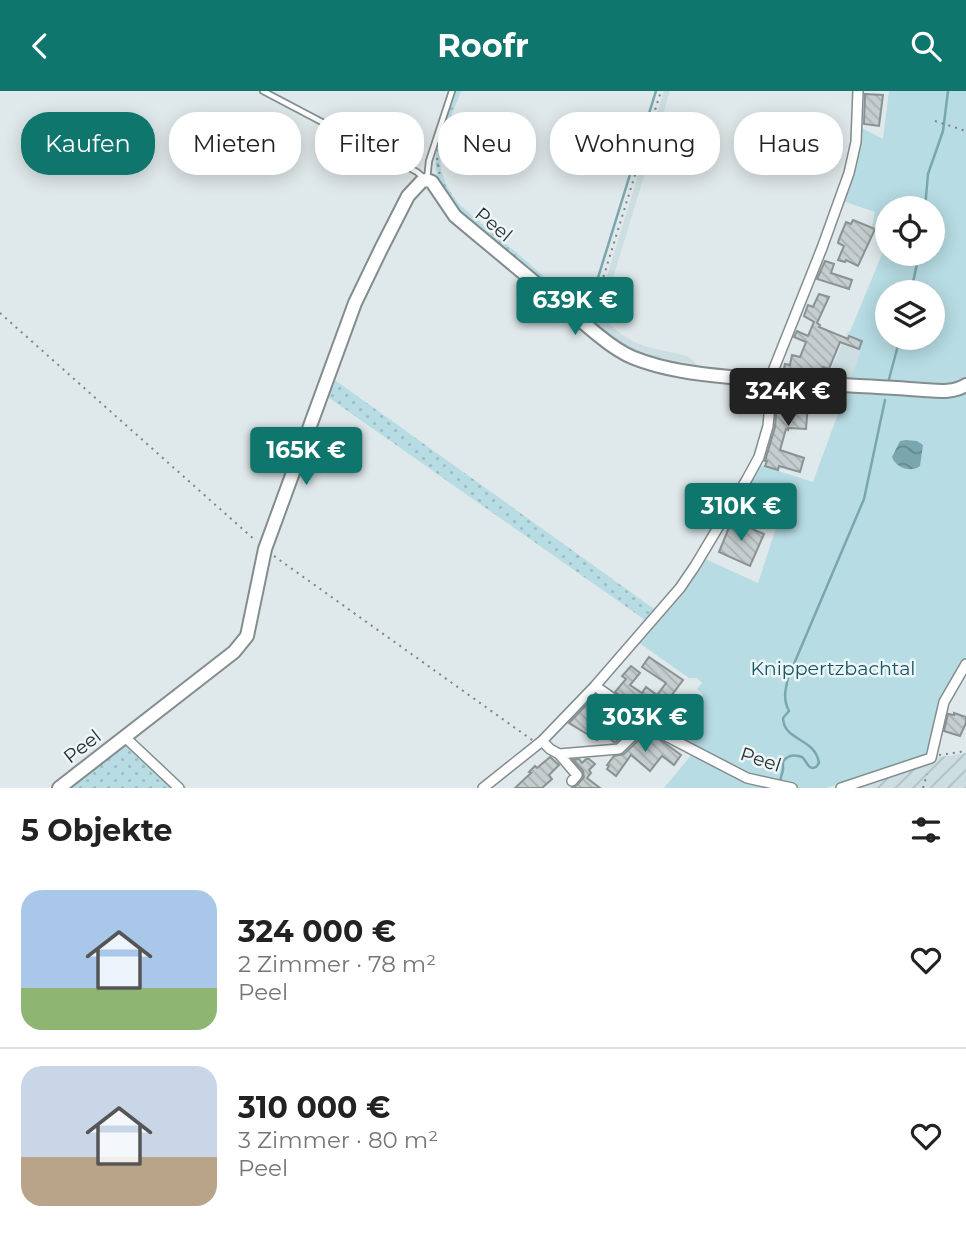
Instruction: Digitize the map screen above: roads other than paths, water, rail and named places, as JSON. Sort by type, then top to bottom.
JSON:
[{"type":"street","points":[[483,788],[542,741],[595,686],[680,587],[759,457],[766,436],[771,376],[849,173],[856,142],[858,91]]},
{"type":"street","name":"Peel","points":[[433,179],[456,216],[587,327],[633,358],[654,365],[703,374],[771,381],[951,391],[966,385]]},
{"type":"street","points":[[132,732],[234,652],[247,636],[265,549],[355,303],[408,196],[419,183],[433,179]]},
{"type":"street","points":[[841,788],[930,758],[944,702],[966,664]]},
{"type":"street","name":"Peel","points":[[595,686],[668,737],[747,778],[792,788]]},
{"type":"street","points":[[559,754],[619,749],[647,722]]},
{"type":"street","name":"Peel","points":[[59,788],[132,732]]},
{"type":"street","name":"Peel","points":[[132,732],[128,740],[179,788]]},
{"type":"street","points":[[542,741],[559,754],[577,775],[572,781]]},
{"type":"lane","points":[[262,91],[433,179]]},
{"type":"lane","points":[[433,179],[429,161],[452,91]]},
{"type":"water","points":[[900,441],[917,441],[923,445],[920,466],[916,468],[900,467],[892,457]]},
{"type":"waterway","points":[[587,313],[656,91]]},
{"type":"waterway","points":[[926,196],[928,174],[943,131],[948,91]]},
{"type":"waterway","points":[[914,280],[916,266]]},
{"type":"waterway","points":[[889,379],[897,350]]},
{"type":"waterway","points":[[780,781],[783,762],[789,757],[802,757],[811,768],[819,763],[812,748],[785,726],[783,718],[789,711],[785,699],[786,687],[864,499],[885,400]]},
{"type":"park label","name":"Knippertzbachtal","points":[[833,668]]}]
